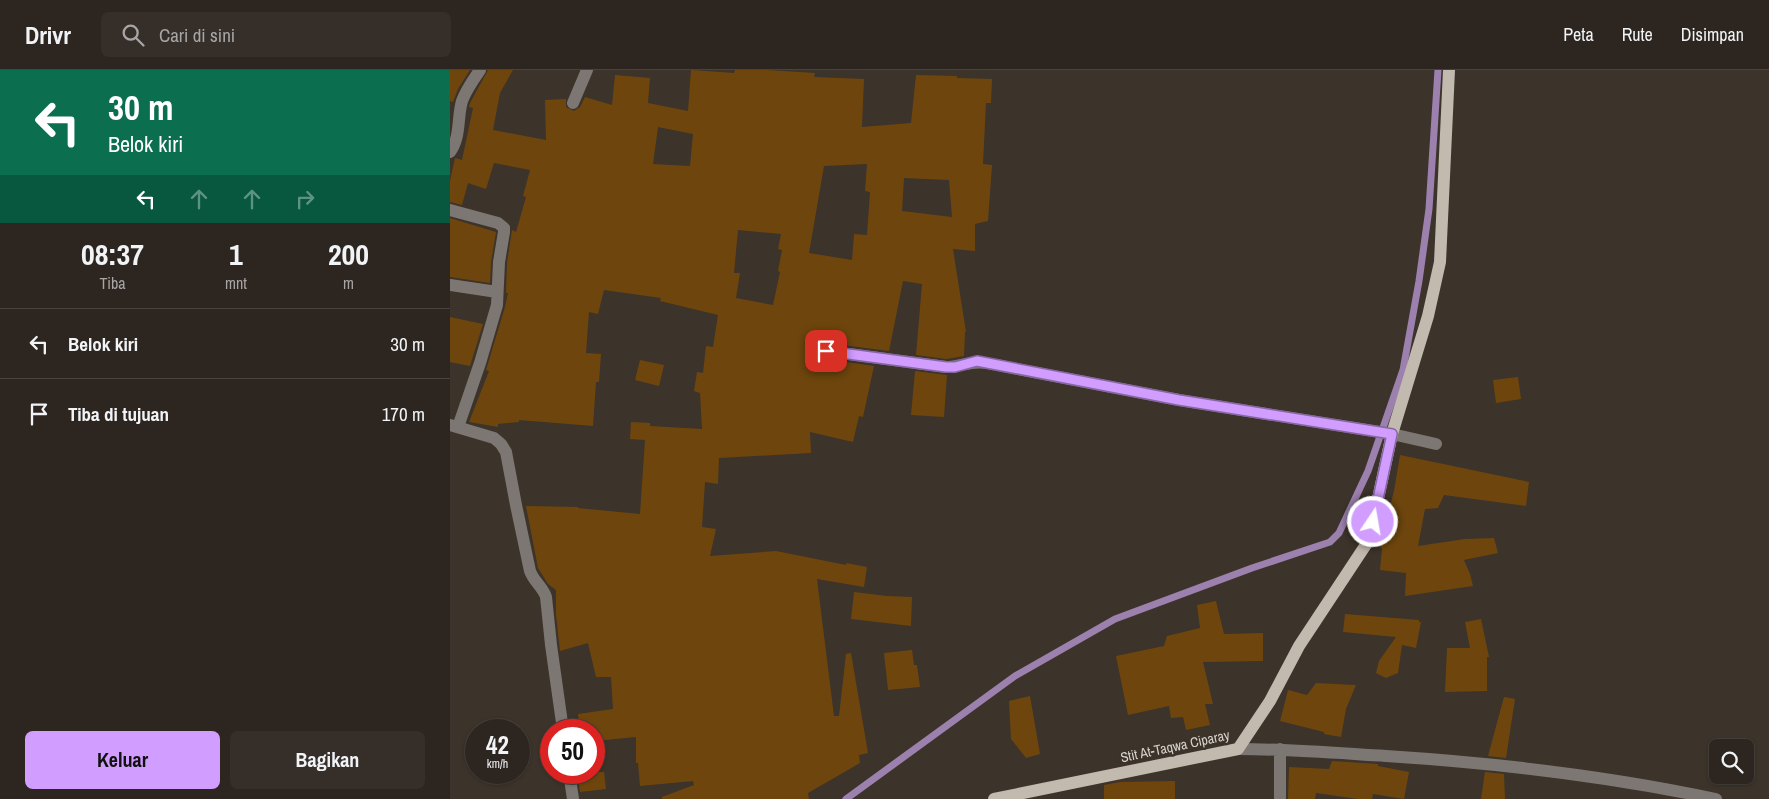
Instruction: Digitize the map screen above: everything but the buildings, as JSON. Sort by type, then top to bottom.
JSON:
[{"type":"main road","points":[[1392,434],[1428,316],[1440,262],[1449,70]]},
{"type":"main road","name":"Stit At-Taqwa Ciparay","points":[[994,799],[1238,749],[1270,701],[1299,646],[1369,540],[1392,434]]},
{"type":"street","points":[[450,152],[456,142],[460,112],[465,94],[480,70]]},
{"type":"street","points":[[573,103],[587,70]]},
{"type":"street","points":[[450,210],[498,223],[504,228],[504,239],[499,262],[496,306],[480,363],[454,426],[494,438],[506,452],[530,571],[534,580],[545,592],[561,719]]},
{"type":"street","points":[[450,285],[498,292]]},
{"type":"street","points":[[826,351],[946,367],[955,367],[977,361],[1179,400],[1392,434],[1436,444]]},
{"type":"street","points":[[1238,749],[1280,749],[1461,761],[1651,785],[1716,799]]},
{"type":"street","points":[[1280,749],[1280,799]]},
{"type":"street","points":[[571,784],[573,799]]},
{"type":"waterway","points":[[846,799],[1015,676],[1115,619],[1252,568],[1330,542],[1339,533],[1368,471],[1403,370],[1419,281],[1429,209],[1438,70]]},
{"type":"route","points":[[826,351],[946,367],[955,367],[977,361],[1179,400],[1392,434],[1373,522]]}]
